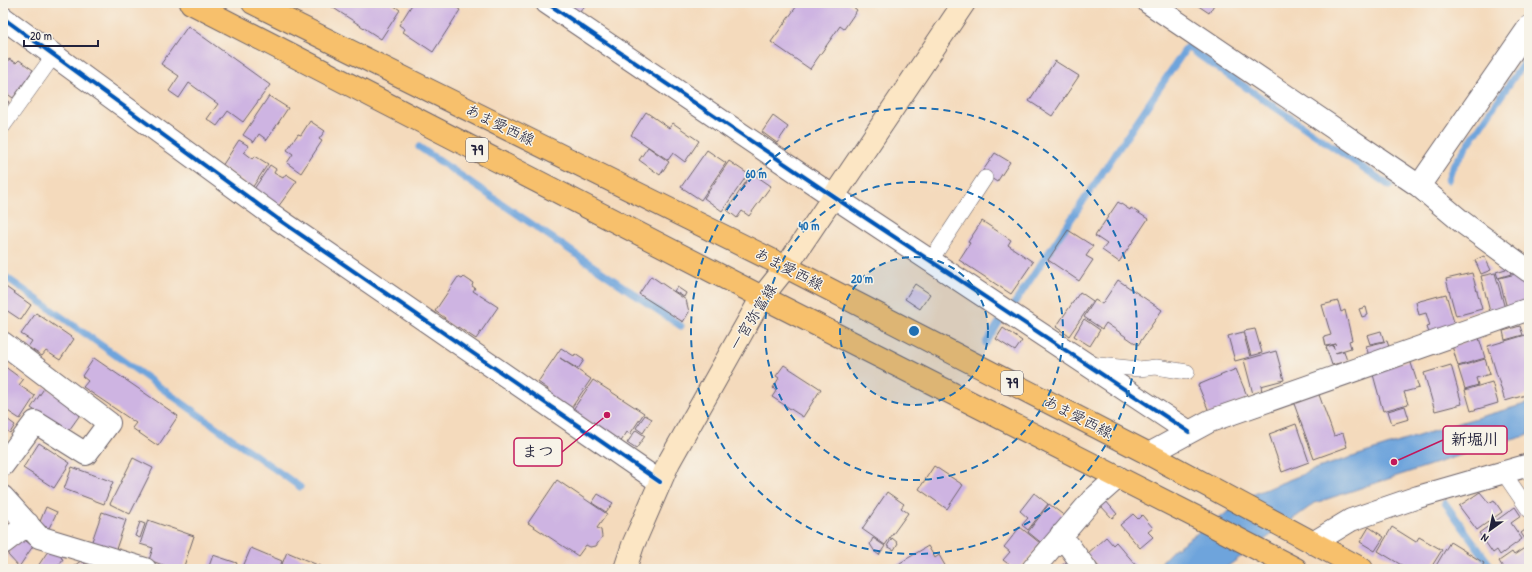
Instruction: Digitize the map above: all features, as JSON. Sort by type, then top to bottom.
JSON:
[{"type":"main road","name":"79","points":[[191,3],[762,297],[1200,519],[1281,564]]},
{"type":"main road","name":"あま愛西線","points":[[253,3],[786,267],[1150,454],[1362,569]]},
{"type":"main road","name":"一宮弥富線","points":[[625,569],[633,545],[669,462],[762,297],[786,267],[964,3]]},
{"type":"street","points":[[547,3],[834,197],[932,260],[1189,432]]},
{"type":"street","points":[[1149,3],[1419,186],[1462,222],[1529,271]]},
{"type":"street","points":[[3,18],[278,219],[660,482]]},
{"type":"street","points":[[1419,186],[1529,27]]},
{"type":"street","points":[[1150,454],[1210,421],[1529,309]]},
{"type":"street","points":[[3,343],[109,423],[86,454],[35,422],[3,466]]},
{"type":"street","points":[[1308,540],[1351,520],[1418,497],[1529,465]]},
{"type":"street","points":[[1033,569],[1092,500],[1118,477]]},
{"type":"street","points":[[3,497],[39,537],[145,569]]},
{"type":"street","points":[[3,543],[28,524]]},
{"type":"street","points":[[1061,535],[1086,569]]},
{"type":"lane","points":[[3,126],[54,55]]},
{"type":"lane","points":[[932,260],[985,178]]},
{"type":"lane","points":[[1086,364],[1139,369],[1156,367],[1187,372]]},
{"type":"lane","points":[[1503,472],[1529,510]]},
{"type":"water","points":[[1529,403],[1529,435],[1470,452],[1315,503],[1224,569],[1158,569],[1163,560],[1173,550],[1254,494],[1321,467],[1462,422]]},
{"type":"building","points":[[335,3],[390,3],[400,10],[381,39],[332,7]]},
{"type":"building","points":[[413,3],[430,3],[433,5],[435,3],[450,3],[460,10],[433,52],[403,32],[405,29],[399,25]]},
{"type":"building","points":[[587,3],[579,13],[567,4]]},
{"type":"building","points":[[799,3],[848,3],[857,10],[844,29],[840,26],[810,69],[771,42]]},
{"type":"building","points":[[1194,3],[1215,3],[1209,13]]},
{"type":"building","points":[[188,26],[270,85],[243,122],[228,111],[217,126],[207,119],[218,104],[189,83],[179,98],[169,91],[179,76],[161,64]]},
{"type":"building","points":[[9,59],[16,63],[19,60],[33,70],[13,98],[3,91],[3,68]]},
{"type":"building","points":[[1055,61],[1079,76],[1052,116],[1029,101]]},
{"type":"building","points":[[269,96],[288,108],[267,140],[259,134],[254,142],[243,135]]},
{"type":"building","points":[[3,98],[9,102],[4,109],[3,108]]},
{"type":"building","points":[[646,112],[669,128],[673,123],[699,141],[685,162],[673,153],[668,160],[631,135]]},
{"type":"building","points":[[773,116],[788,127],[777,143],[762,132]]},
{"type":"building","points":[[310,121],[325,131],[319,139],[322,141],[301,173],[287,163],[293,154],[287,150],[298,134],[301,135]]},
{"type":"building","points":[[239,140],[249,146],[244,152],[253,159],[255,156],[268,164],[252,188],[222,166]]},
{"type":"building","points":[[648,147],[669,162],[660,175],[639,160]]},
{"type":"building","points":[[707,150],[726,163],[701,200],[681,187]]},
{"type":"building","points":[[995,153],[1010,162],[997,182],[982,172]]},
{"type":"building","points":[[729,161],[748,174],[722,211],[704,198]]},
{"type":"building","points":[[270,165],[276,169],[274,173],[283,178],[286,174],[297,181],[278,207],[254,189]]},
{"type":"building","points":[[752,173],[771,186],[749,216],[742,211],[737,218],[727,210]]},
{"type":"building","points":[[1118,202],[1148,219],[1119,262],[1102,250],[1107,244],[1095,236]]},
{"type":"building","points":[[982,221],[1011,240],[1008,245],[1033,262],[1011,294],[959,260],[970,243],[968,242]]},
{"type":"building","points":[[1068,230],[1093,246],[1086,256],[1093,260],[1079,281],[1048,260]]},
{"type":"building","points":[[1484,256],[1491,270],[1481,274],[1475,260]]},
{"type":"building","points":[[1509,268],[1511,274],[1498,278],[1496,272]]},
{"type":"building","points":[[1472,273],[1482,309],[1456,316],[1446,279]]},
{"type":"building","points":[[1495,273],[1506,312],[1491,316],[1481,276]]},
{"type":"building","points":[[1516,274],[1529,283],[1529,306],[1508,312],[1499,278]]},
{"type":"building","points":[[651,276],[686,300],[689,312],[683,322],[639,294]]},
{"type":"building","points":[[458,277],[462,279],[464,277],[473,283],[472,286],[475,288],[473,291],[498,307],[476,339],[458,327],[457,329],[444,320],[445,318],[435,311]]},
{"type":"building","points":[[1118,280],[1162,310],[1138,345],[1106,323],[1102,329],[1084,317],[1095,300],[1102,304]]},
{"type":"building","points":[[915,284],[930,294],[920,309],[905,299]]},
{"type":"building","points":[[3,285],[31,305],[21,320],[3,308]]},
{"type":"building","points":[[677,287],[686,293],[684,297],[674,291]]},
{"type":"building","points":[[1080,292],[1093,301],[1069,336],[1056,327]]},
{"type":"building","points":[[1446,294],[1455,326],[1429,333],[1427,327],[1430,326],[1426,313],[1419,315],[1416,302]]},
{"type":"building","points":[[1338,301],[1341,312],[1345,310],[1352,340],[1349,341],[1351,348],[1335,353],[1344,351],[1347,361],[1332,365],[1326,347],[1336,344],[1326,346],[1324,337],[1331,335],[1322,305]]},
{"type":"building","points":[[1366,307],[1368,315],[1362,317],[1359,309]]},
{"type":"building","points":[[36,313],[74,339],[60,360],[46,351],[42,356],[28,347],[32,341],[21,334]]},
{"type":"building","points":[[1084,319],[1100,330],[1090,346],[1074,336]]},
{"type":"building","points":[[1520,326],[1523,335],[1505,340],[1503,331]]},
{"type":"building","points":[[1003,328],[1022,341],[1015,351],[996,339]]},
{"type":"building","points":[[1255,329],[1262,353],[1251,356],[1244,331]]},
{"type":"building","points":[[1381,331],[1384,341],[1370,344],[1367,335]]},
{"type":"building","points":[[1243,332],[1250,357],[1235,361],[1228,336]]},
{"type":"building","points":[[1529,334],[1529,394],[1505,401],[1488,346]]},
{"type":"building","points":[[1479,338],[1485,358],[1458,366],[1452,346]]},
{"type":"building","points":[[1387,341],[1390,350],[1369,356],[1366,346]]},
{"type":"building","points":[[561,348],[584,360],[578,369],[560,358],[591,379],[570,410],[545,394],[548,389],[538,382]]},
{"type":"building","points":[[1276,351],[1284,380],[1261,386],[1262,392],[1253,394],[1244,360]]},
{"type":"building","points":[[94,358],[178,416],[158,446],[132,428],[136,423],[83,387],[88,381],[82,376]]},
{"type":"building","points":[[1485,359],[1490,374],[1476,378],[1478,385],[1465,389],[1458,367]]},
{"type":"building","points":[[1410,360],[1419,388],[1404,392],[1408,404],[1383,411],[1372,371]]},
{"type":"building","points":[[784,365],[821,389],[803,417],[772,397],[776,391],[773,388],[779,378],[776,376]]},
{"type":"building","points":[[1451,365],[1462,404],[1435,411],[1424,373]]},
{"type":"building","points":[[4,366],[23,380],[19,385],[35,396],[20,419],[3,408]]},
{"type":"building","points":[[1236,369],[1248,398],[1210,414],[1198,385]]},
{"type":"building","points":[[593,380],[644,413],[630,434],[627,432],[620,443],[572,411]]},
{"type":"building","points":[[1492,382],[1498,403],[1471,411],[1465,390]]},
{"type":"building","points":[[45,387],[82,412],[67,433],[31,408]]},
{"type":"building","points":[[1318,392],[1334,436],[1343,433],[1347,447],[1314,459],[1293,401]]},
{"type":"building","points":[[1405,406],[1409,419],[1392,424],[1388,411]]},
{"type":"building","points":[[645,415],[652,419],[643,433],[636,428]]},
{"type":"building","points":[[3,416],[15,425],[10,433],[3,428]]},
{"type":"building","points":[[1296,424],[1309,462],[1282,472],[1269,434]]},
{"type":"building","points":[[636,430],[645,436],[636,449],[627,443]]},
{"type":"building","points":[[39,443],[70,463],[54,488],[23,468]]},
{"type":"building","points":[[133,458],[153,468],[130,514],[110,504]]},
{"type":"building","points":[[934,466],[963,485],[947,509],[919,489]]},
{"type":"building","points":[[72,467],[113,482],[104,504],[64,489]]},
{"type":"building","points":[[557,480],[607,514],[597,528],[601,530],[602,537],[596,546],[590,547],[586,545],[578,556],[528,523]]},
{"type":"building","points":[[887,492],[904,504],[901,508],[908,513],[885,545],[862,529]]},
{"type":"building","points":[[1480,492],[1489,503],[1494,500],[1502,512],[1477,530],[1459,506]]},
{"type":"building","points":[[1034,493],[1048,504],[1028,530],[1022,525],[1028,518],[1020,511]]},
{"type":"building","points":[[598,494],[613,503],[606,512],[592,503]]},
{"type":"building","points":[[1105,500],[1117,514],[1112,518],[1100,505]]},
{"type":"building","points":[[1049,504],[1066,517],[1044,545],[1028,532]]},
{"type":"building","points":[[46,507],[57,512],[49,528],[39,524]]},
{"type":"building","points":[[1515,507],[1521,516],[1511,523],[1522,539],[1500,555],[1497,550],[1493,553],[1479,533]]},
{"type":"building","points":[[102,512],[126,520],[115,552],[91,544]]},
{"type":"building","points":[[1133,514],[1138,519],[1142,515],[1153,528],[1148,532],[1153,537],[1140,548],[1120,525]]},
{"type":"building","points":[[148,520],[194,536],[183,569],[174,569],[149,560],[153,548],[140,544]]},
{"type":"building","points":[[140,522],[145,524],[140,538],[135,536]]},
{"type":"building","points":[[1020,527],[1040,543],[1019,569],[1015,569],[1003,560],[1010,552],[1004,547]]},
{"type":"building","points":[[1369,527],[1384,537],[1375,551],[1360,542]]},
{"type":"building","points":[[1392,527],[1416,542],[1419,537],[1442,550],[1430,569],[1408,569],[1378,551]]},
{"type":"building","points":[[1529,527],[1529,536],[1525,539],[1521,533]]},
{"type":"building","points":[[1106,537],[1113,545],[1116,542],[1136,565],[1130,569],[1101,569],[1087,554]]},
{"type":"building","points":[[873,538],[885,546],[879,555],[870,544]]},
{"type":"building","points":[[892,538],[898,543],[894,550],[887,546]]},
{"type":"building","points":[[23,539],[33,546],[19,567],[8,555],[12,548]]},
{"type":"building","points":[[1450,542],[1484,563],[1482,567],[1486,569],[1434,569]]},
{"type":"building","points":[[928,546],[935,558],[939,555],[947,569],[890,569]]},
{"type":"building","points":[[1526,547],[1529,551],[1529,569],[1504,569],[1499,561],[1512,552],[1514,555]]},
{"type":"building","points":[[50,548],[64,553],[61,558],[63,559],[56,569],[36,569]]},
{"type":"building","points":[[251,548],[282,561],[279,569],[242,569]]},
{"type":"building","points":[[287,552],[327,569],[280,569]]},
{"type":"building","points":[[213,555],[237,563],[235,569],[208,569]]},
{"type":"building","points":[[82,560],[89,569],[70,569]]},
{"type":"building","points":[[1069,560],[1076,569],[1057,569]]},
{"type":"waterway","points":[[1014,304],[1187,47],[1390,186]]},
{"type":"waterway","points":[[1448,180],[1452,168],[1529,55]]},
{"type":"waterway","points":[[419,147],[681,326]]},
{"type":"waterway","points":[[3,275],[300,487]]},
{"type":"waterway","points":[[986,343],[1000,321]]},
{"type":"waterway","points":[[1445,503],[1493,569]]},
{"type":"cycle path","points":[[547,3],[834,197],[1189,432]]},
{"type":"cycle path","points":[[3,18],[278,219],[660,482]]},
{"type":"place","name":"まつ","points":[[607,415]]},
{"type":"place","name":"新堀川","points":[[1394,462]]}]
